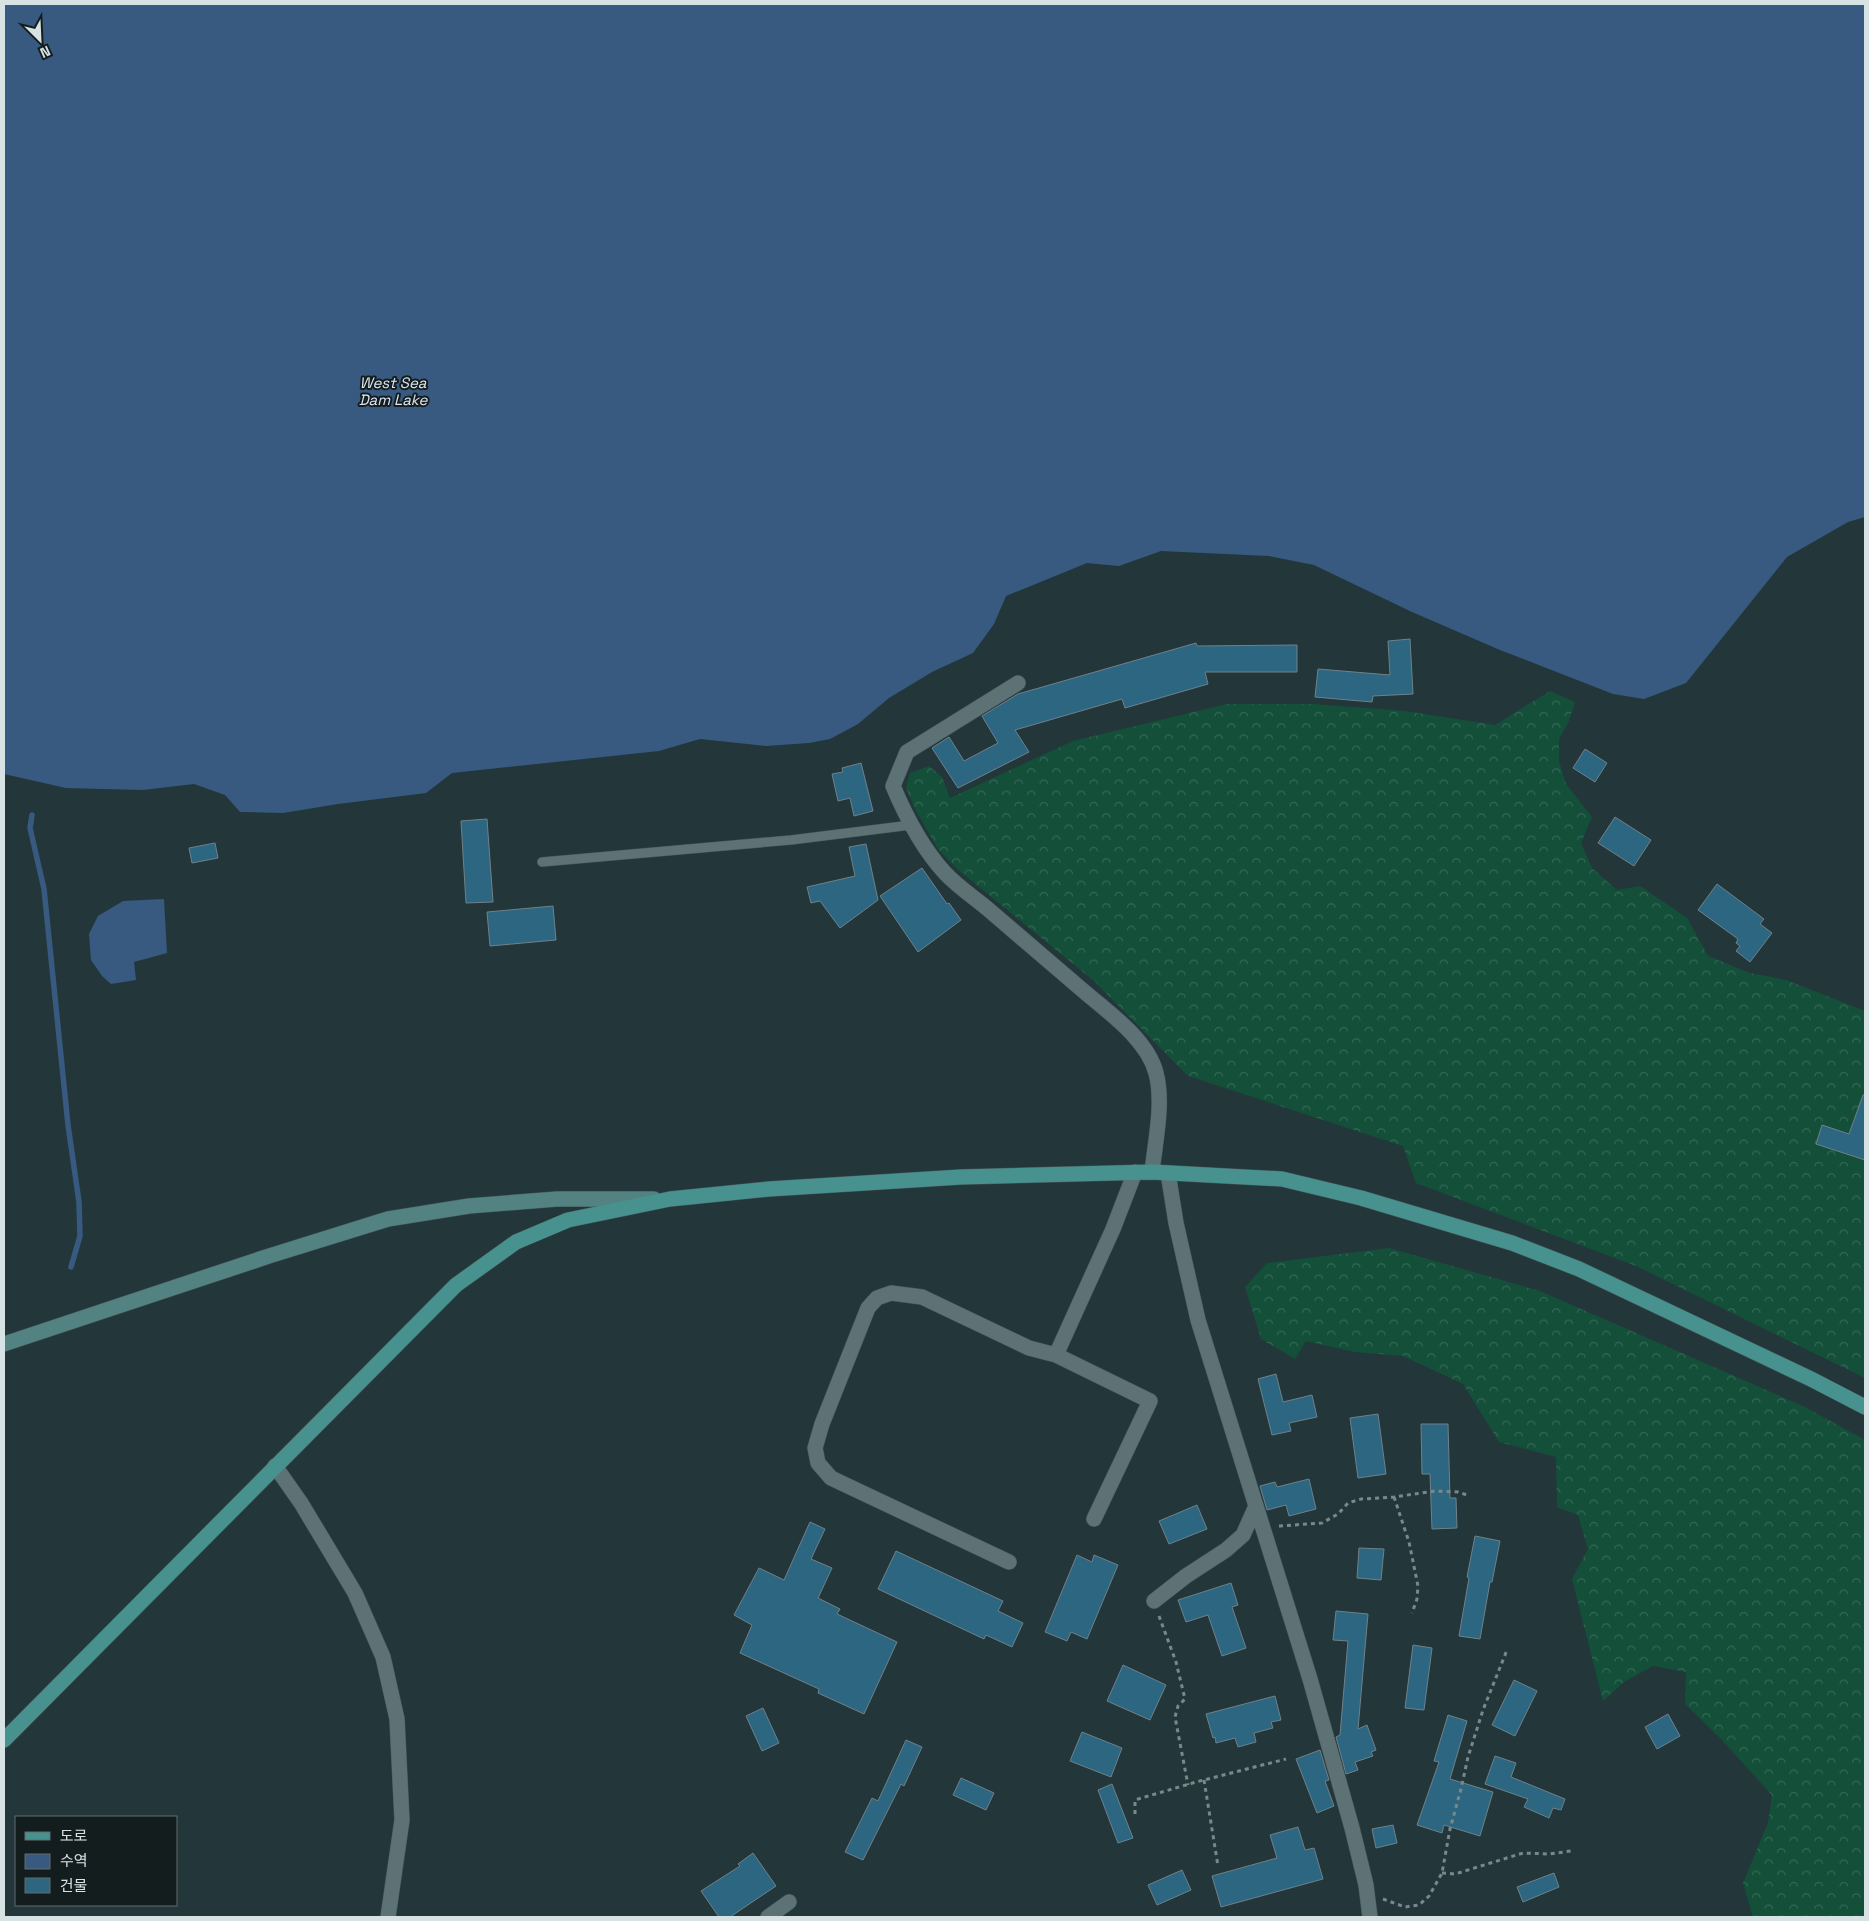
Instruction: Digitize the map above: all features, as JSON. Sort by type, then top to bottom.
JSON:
[{"type":"main road","points":[[4,1344],[269,1256],[388,1219],[469,1206],[558,1199],[670,1199],[769,1189],[961,1177],[1152,1172],[1282,1179],[1361,1198],[1512,1243],[1579,1269],[1812,1379],[1865,1407]]},
{"type":"main road","points":[[4,1740],[456,1285],[516,1242],[568,1220],[670,1199]]},
{"type":"street","points":[[1018,683],[907,752],[893,786],[918,837],[946,874],[1105,1009],[1131,1033],[1150,1059],[1156,1074],[1158,1094],[1157,1127],[1152,1172]]},
{"type":"street","points":[[1056,1355],[1113,1229],[1135,1172]]},
{"type":"street","points":[[1168,1173],[1176,1223],[1198,1320],[1310,1679],[1366,1885],[1370,1917]]},
{"type":"street","points":[[1009,1562],[830,1478],[818,1463],[815,1448],[822,1424],[868,1308],[877,1298],[891,1293],[922,1297],[1030,1348],[1056,1355],[1150,1401],[1094,1519]]},
{"type":"street","points":[[275,1466],[301,1503],[355,1593],[383,1657],[397,1719],[402,1820],[388,1917]]},
{"type":"street","points":[[1154,1601],[1186,1576],[1226,1550],[1243,1535],[1256,1506]]},
{"type":"street","points":[[768,1917],[789,1902]]},
{"type":"lane","points":[[542,862],[792,840],[911,825]]},
{"type":"path","points":[[1263,1527],[1322,1523],[1338,1514],[1348,1504],[1360,1499],[1394,1497],[1436,1491],[1458,1492],[1467,1495]]},
{"type":"path","points":[[1394,1497],[1409,1542],[1418,1586],[1417,1599],[1412,1613]]},
{"type":"path","points":[[1154,1601],[1176,1662],[1185,1698],[1178,1706],[1175,1717],[1188,1784]]},
{"type":"path","points":[[1368,1898],[1386,1899],[1405,1907],[1419,1905],[1429,1896],[1442,1873],[1450,1828],[1462,1790],[1468,1757],[1483,1710],[1507,1650]]},
{"type":"path","points":[[1135,1814],[1135,1800],[1188,1784],[1286,1759]]},
{"type":"path","points":[[1204,1780],[1218,1866]]},
{"type":"path","points":[[1442,1873],[1455,1874],[1523,1853],[1549,1854],[1571,1851]]},
{"type":"green space","points":[[1550,691],[1575,702],[1569,721],[1559,739],[1559,761],[1566,784],[1592,817],[1581,843],[1592,868],[1617,890],[1640,886],[1687,918],[1708,956],[1750,973],[1786,980],[1865,1011],[1865,1378],[1636,1266],[1416,1183],[1403,1146],[1188,1076],[1094,981],[957,869],[938,849],[916,811],[906,788],[910,773],[929,766],[942,777],[950,798],[1073,741],[1227,704],[1314,704],[1405,711],[1495,725]]},
{"type":"green space","points":[[1389,1248],[1540,1291],[1805,1407],[1865,1440],[1865,1917],[1753,1917],[1743,1883],[1768,1823],[1772,1795],[1720,1738],[1685,1704],[1686,1672],[1653,1666],[1624,1682],[1603,1701],[1572,1579],[1588,1549],[1578,1515],[1557,1507],[1556,1457],[1499,1442],[1463,1384],[1403,1356],[1355,1352],[1306,1341],[1295,1359],[1261,1339],[1245,1287],[1267,1263]]},
{"type":"water","name":"West Sea Dam Lake","points":[[4,4],[1865,4],[1865,517],[1848,522],[1787,557],[1686,683],[1644,699],[1613,694],[1500,650],[1412,612],[1314,565],[1269,556],[1161,551],[1119,566],[1087,563],[1006,596],[994,624],[973,653],[932,672],[889,698],[858,724],[830,739],[809,743],[766,746],[700,739],[659,751],[452,773],[426,793],[283,813],[240,812],[225,795],[194,784],[143,790],[66,788],[4,774]]},
{"type":"water","points":[[164,899],[167,953],[134,962],[136,980],[111,984],[102,976],[91,960],[89,934],[98,916],[123,901]]},
{"type":"building","points":[[1410,639],[1413,694],[1373,696],[1372,702],[1315,697],[1318,669],[1390,675],[1388,641]]},
{"type":"building","points":[[1196,643],[1197,646],[1297,645],[1297,672],[1205,672],[1208,684],[1125,708],[1122,699],[1015,730],[1029,752],[958,788],[932,748],[949,737],[964,761],[998,743],[982,716],[1018,694]]},
{"type":"building","points":[[1585,749],[1607,763],[1595,782],[1573,768]]},
{"type":"building","points":[[861,763],[873,811],[854,816],[850,798],[838,801],[832,774],[843,772],[842,768]]},
{"type":"building","points":[[1615,817],[1651,840],[1634,866],[1598,843]]},
{"type":"building","points":[[487,819],[493,902],[466,903],[461,821]]},
{"type":"building","points":[[215,843],[218,858],[192,863],[189,848]]},
{"type":"building","points":[[866,844],[878,900],[840,928],[820,901],[811,903],[807,887],[855,876],[849,847]]},
{"type":"building","points":[[922,868],[947,904],[949,903],[961,920],[918,952],[880,896]]},
{"type":"building","points":[[1717,884],[1764,919],[1760,924],[1772,933],[1750,962],[1736,951],[1740,946],[1736,943],[1738,939],[1698,910]]},
{"type":"building","points":[[553,906],[556,940],[490,946],[487,912]]},
{"type":"building","points":[[1863,1095],[1865,1095],[1865,1160],[1816,1144],[1822,1125],[1849,1134]]},
{"type":"building","points":[[1276,1374],[1283,1402],[1312,1395],[1317,1417],[1289,1423],[1291,1431],[1272,1435],[1258,1379]]},
{"type":"building","points":[[1378,1414],[1386,1474],[1358,1478],[1350,1418]]},
{"type":"building","points":[[1421,1424],[1448,1424],[1450,1498],[1456,1498],[1457,1528],[1432,1529],[1430,1474],[1422,1474]]},
{"type":"building","points":[[1309,1479],[1316,1509],[1289,1516],[1286,1505],[1267,1510],[1260,1486],[1275,1482],[1277,1487]]},
{"type":"building","points":[[1197,1505],[1207,1529],[1169,1544],[1159,1521]]},
{"type":"building","points":[[810,1522],[825,1529],[811,1559],[832,1568],[818,1598],[840,1609],[837,1614],[897,1642],[864,1714],[818,1693],[819,1689],[740,1653],[752,1625],[734,1615],[759,1568],[784,1580]]},
{"type":"building","points":[[1475,1536],[1500,1541],[1492,1582],[1490,1582],[1480,1639],[1459,1636]]},
{"type":"building","points":[[1359,1548],[1384,1549],[1381,1580],[1357,1578]]},
{"type":"building","points":[[896,1551],[1003,1601],[998,1611],[1023,1623],[1012,1647],[986,1635],[984,1639],[878,1589]]},
{"type":"building","points":[[1077,1555],[1092,1562],[1094,1555],[1118,1565],[1087,1639],[1071,1632],[1067,1641],[1045,1632]]},
{"type":"building","points":[[1231,1583],[1238,1605],[1232,1607],[1246,1648],[1222,1656],[1208,1615],[1186,1622],[1178,1600]]},
{"type":"building","points":[[1336,1611],[1368,1614],[1358,1729],[1367,1725],[1376,1750],[1371,1752],[1373,1756],[1355,1762],[1358,1770],[1346,1774],[1336,1737],[1340,1735],[1348,1641],[1333,1640]]},
{"type":"building","points":[[1413,1645],[1432,1648],[1424,1710],[1405,1708]]},
{"type":"building","points":[[1123,1665],[1166,1685],[1150,1720],[1107,1701]]},
{"type":"building","points":[[1514,1680],[1537,1691],[1515,1736],[1492,1725]]},
{"type":"building","points":[[1275,1696],[1281,1720],[1271,1722],[1273,1728],[1254,1733],[1256,1742],[1238,1747],[1235,1738],[1216,1743],[1206,1714]]},
{"type":"building","points":[[763,1708],[779,1743],[762,1751],[746,1716]]},
{"type":"building","points":[[1668,1714],[1680,1736],[1657,1749],[1645,1727]]},
{"type":"building","points":[[1448,1715],[1467,1721],[1450,1779],[1493,1792],[1480,1836],[1444,1825],[1442,1833],[1417,1825],[1439,1762],[1434,1761]]},
{"type":"building","points":[[1082,1732],[1122,1748],[1111,1777],[1070,1761]]},
{"type":"building","points":[[906,1740],[922,1747],[904,1786],[901,1784],[863,1860],[845,1852],[872,1798],[878,1801]]},
{"type":"building","points":[[1320,1750],[1329,1780],[1325,1781],[1334,1806],[1317,1813],[1296,1759]]},
{"type":"building","points":[[1495,1756],[1516,1763],[1511,1777],[1565,1799],[1561,1810],[1553,1808],[1549,1818],[1524,1807],[1528,1799],[1485,1784]]},
{"type":"building","points":[[961,1778],[994,1793],[986,1810],[953,1795]]},
{"type":"building","points":[[1112,1784],[1133,1838],[1118,1843],[1098,1790]]},
{"type":"building","points":[[1393,1825],[1397,1843],[1376,1848],[1372,1829]]},
{"type":"building","points":[[1298,1827],[1305,1850],[1314,1848],[1323,1879],[1221,1907],[1212,1876],[1277,1858],[1270,1835]]},
{"type":"building","points":[[753,1853],[776,1886],[730,1917],[719,1917],[701,1891],[740,1866],[738,1864]]},
{"type":"building","points":[[1182,1870],[1191,1890],[1157,1905],[1148,1885]]},
{"type":"building","points":[[1554,1873],[1559,1887],[1523,1902],[1517,1887]]},
{"type":"waterway","points":[[32,815],[30,828],[44,889],[68,1125],[79,1202],[80,1236],[71,1267]]}]
